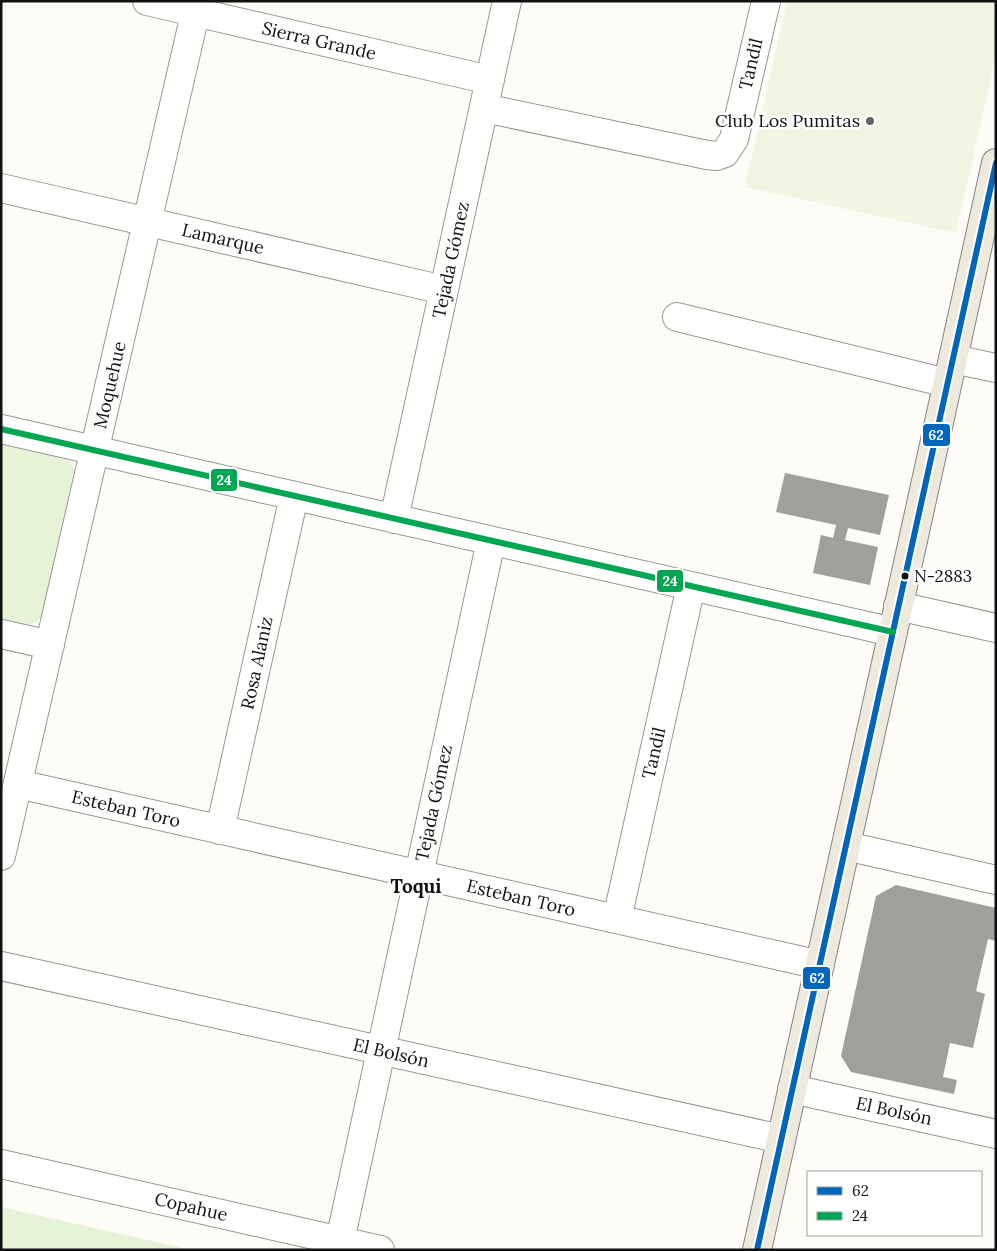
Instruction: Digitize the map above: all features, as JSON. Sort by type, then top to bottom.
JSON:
[{"type":"main road","points":[[757,1250],[996,163]]},
{"type":"street","name":"Sierra Grande","points":[[147,1],[197,7],[490,80]]},
{"type":"street","name":"Tejada Gómez","points":[[394,519],[507,1]]},
{"type":"street","name":"Tandil","points":[[484,108],[707,155],[717,156],[725,153],[734,139],[766,1]]},
{"type":"street","name":"Moquehue","points":[[1,856],[197,7]]},
{"type":"street","name":"Lamarque","points":[[1,188],[444,290]]},
{"type":"street","points":[[677,317],[950,371],[996,368]]},
{"type":"street","points":[[1,430],[691,586],[896,619],[996,628]]},
{"type":"street","name":"Rosa Alaniz","points":[[220,830],[294,496]]},
{"type":"street","name":"Tejada Gómez","points":[[340,1241],[491,541]]},
{"type":"street","name":"Tandil","points":[[617,919],[691,586]]},
{"type":"street","points":[[1,634],[50,645]]},
{"type":"street","name":"Esteban Toro","points":[[18,784],[820,965]]},
{"type":"street","points":[[846,846],[996,880]]},
{"type":"street","name":"El Bolsón","points":[[1,966],[781,1139]]},
{"type":"street","name":"El Bolsón","points":[[792,1089],[996,1134]]},
{"type":"street","name":"Copahue","points":[[1,1164],[380,1250]]},
{"type":"green space","name":"Club Los Pumitas","points":[[787,1],[996,1],[996,55],[956,233],[745,187]]},
{"type":"green space","points":[[1,444],[60,457],[69,462],[74,470],[44,611],[41,618],[36,622],[26,625],[1,620]]},
{"type":"green space","points":[[1,1207],[192,1250],[1,1250]]},
{"type":"building","points":[[785,473],[889,495],[880,535],[848,528],[845,540],[878,547],[870,585],[813,573],[821,535],[833,538],[836,525],[776,512]]},
{"type":"building","points":[[896,885],[996,908],[996,941],[988,939],[976,991],[985,994],[973,1048],[950,1043],[943,1077],[957,1080],[954,1094],[851,1072],[841,1056],[876,896]]},
{"type":"transit line","name":"62","points":[[757,1250],[996,163]]},
{"type":"transit line","name":"24","points":[[1,429],[893,632]]},
{"type":"place","name":"Club Los Pumitas","points":[[870,121]]},
{"type":"place","name":"N-2883","points":[[905,576]]},
{"type":"district","name":"Toqui","points":[[416,886]]}]
